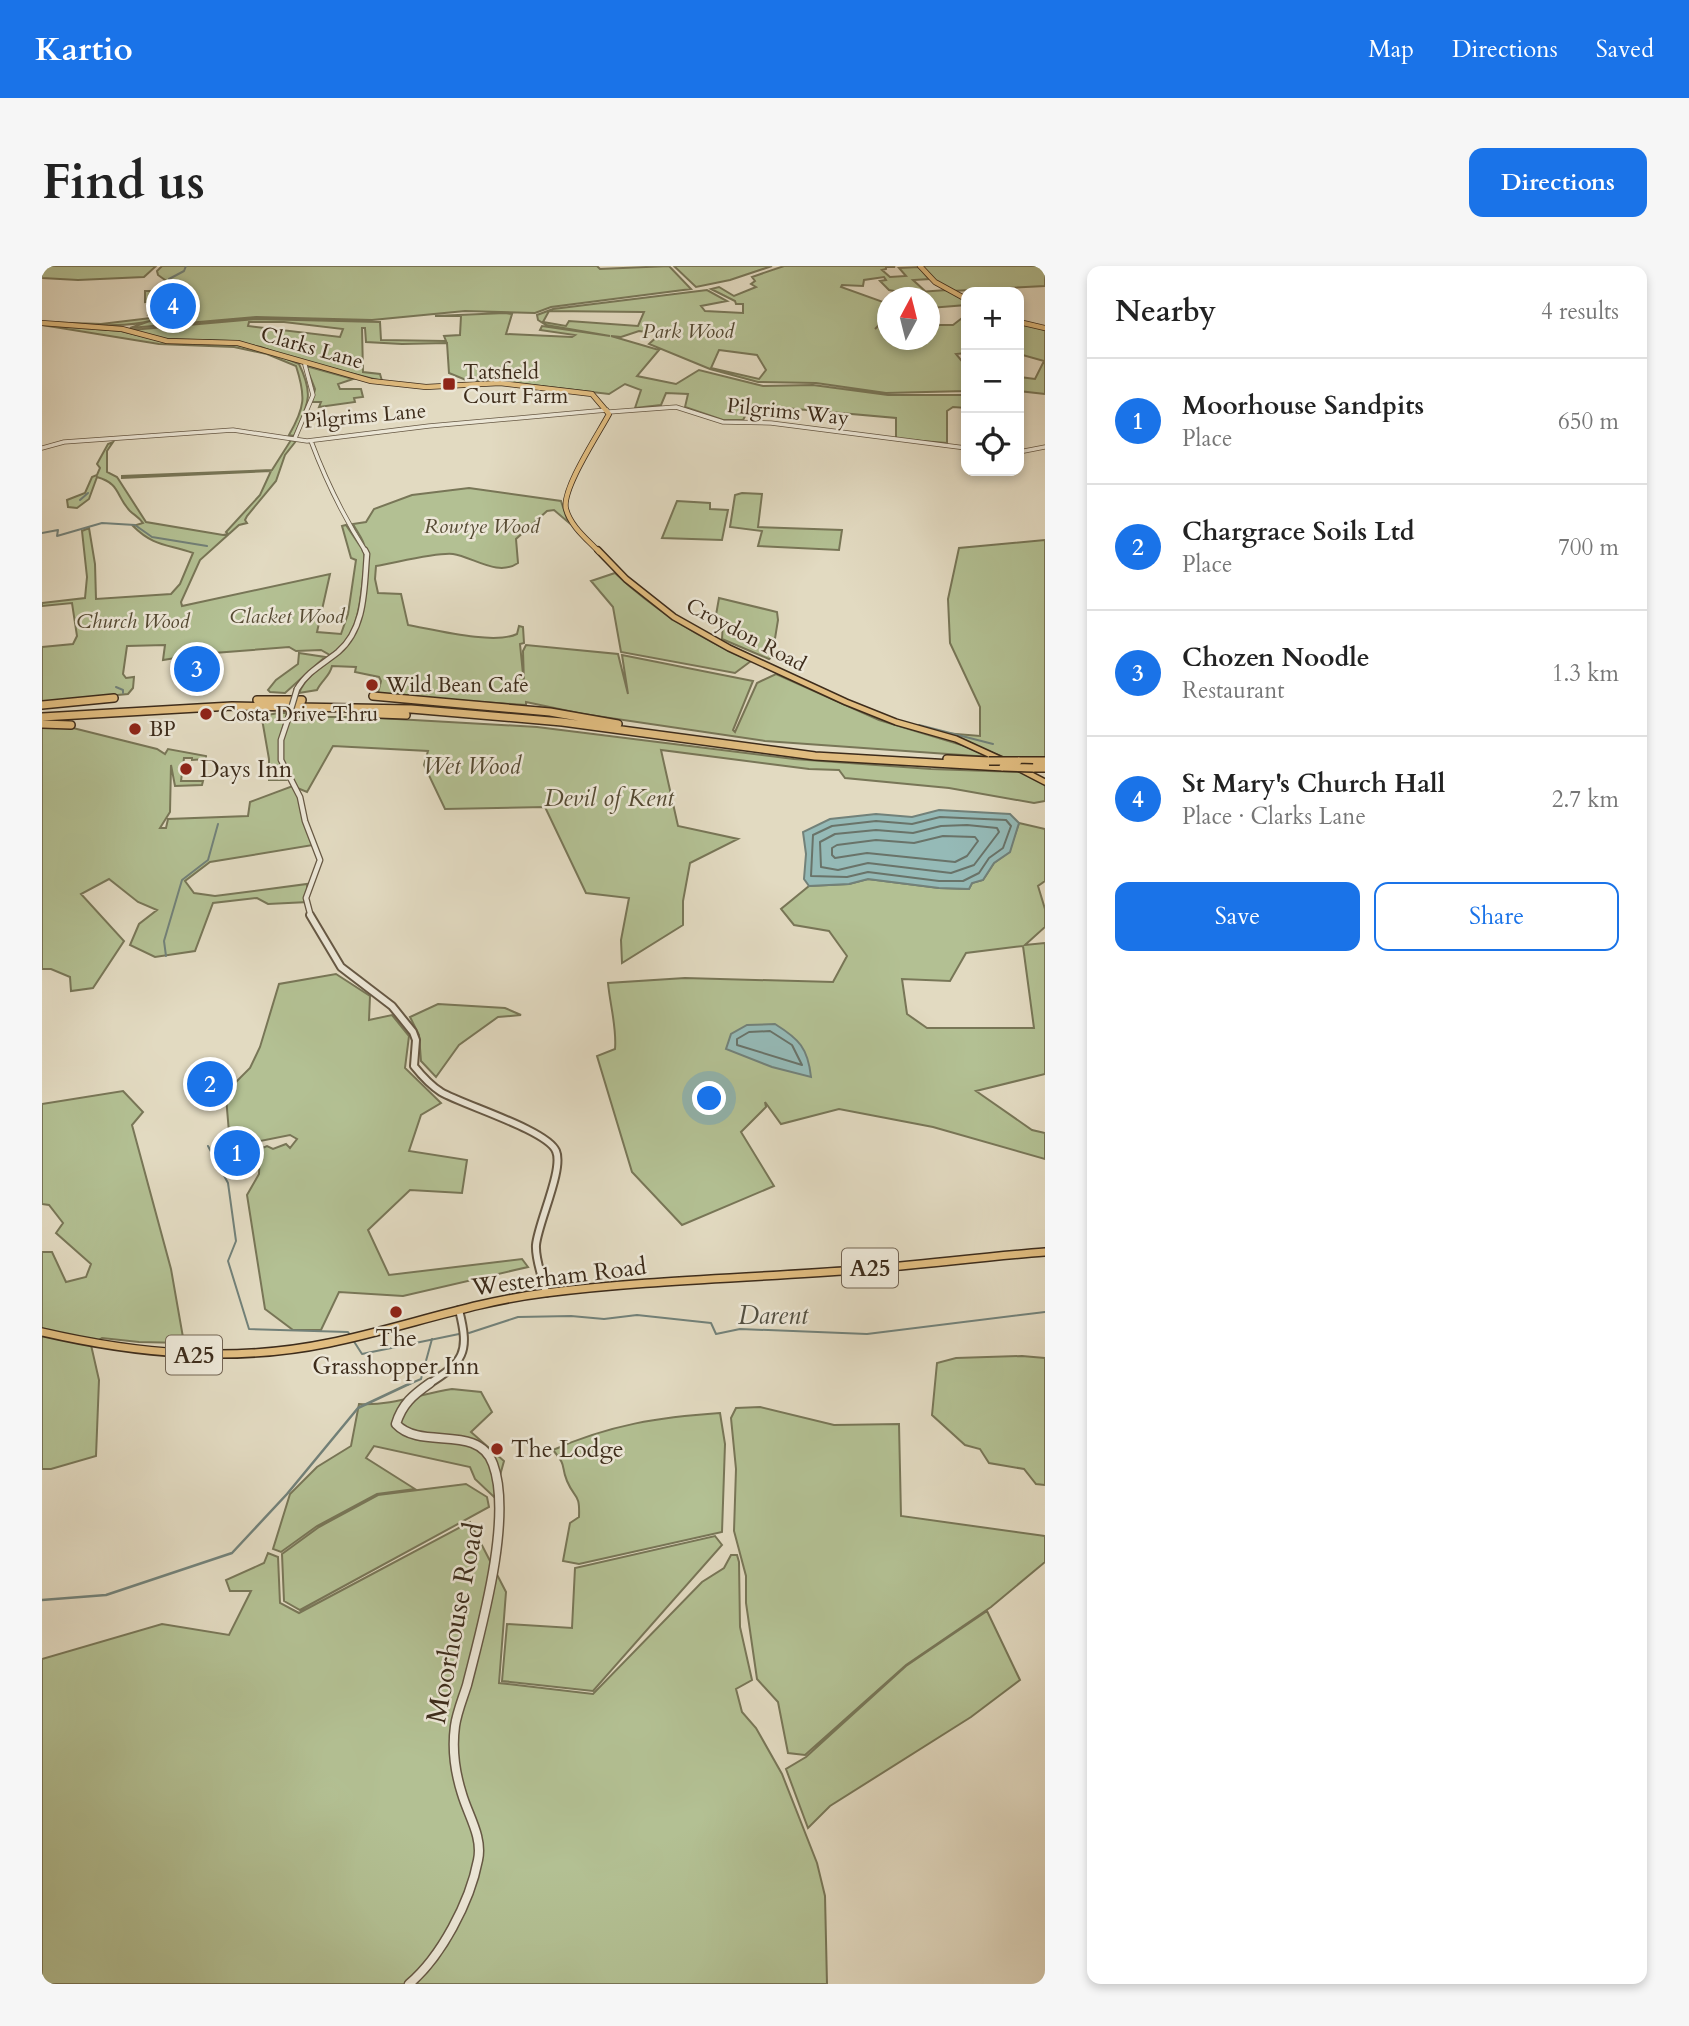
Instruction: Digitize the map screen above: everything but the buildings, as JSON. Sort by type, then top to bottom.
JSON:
[{"type":"highway","points":[[373,696],[550,712],[618,724]]},
{"type":"highway","points":[[42,705],[114,698]]},
{"type":"highway","points":[[42,711],[167,702],[322,700],[477,708],[822,750],[989,761],[1045,761]]},
{"type":"highway","points":[[42,717],[171,708],[296,706],[430,710],[544,720],[794,754],[1045,768]]},
{"type":"highway","points":[[278,712],[544,720]]},
{"type":"highway","points":[[42,724],[71,725]]},
{"type":"main road","points":[[920,266],[930,278],[961,296]]},
{"type":"main road","name":"Clarks Lane","points":[[42,323],[116,328],[167,341],[238,343],[258,347],[343,376],[415,387],[500,383],[587,392],[597,397],[608,411]]},
{"type":"main road","points":[[1024,323],[1045,328]]},
{"type":"main road","name":"Croydon Road","points":[[608,411],[609,416],[569,486],[565,506],[575,527],[626,579],[674,617],[729,648],[879,715],[967,744],[1045,782]]},
{"type":"main road","name":"Westerham Road","points":[[42,1332],[112,1348],[184,1355],[266,1353],[351,1338],[459,1310],[546,1293],[771,1274],[856,1270],[1045,1252]]},
{"type":"street","points":[[295,438],[313,395],[305,365]]},
{"type":"street","name":"Pilgrims Way","points":[[608,411],[676,407],[723,422],[768,422],[961,446]]},
{"type":"street","name":"Pilgrims Lane","points":[[42,447],[64,442],[233,430],[311,441],[429,426],[608,411]]},
{"type":"street","points":[[311,441],[331,493],[341,505],[345,520],[367,554],[356,631],[342,648],[310,671],[298,689],[281,740],[281,761],[299,794],[305,821],[320,860],[306,901],[313,924],[344,970],[392,1006],[413,1032],[416,1040],[414,1066],[438,1091],[497,1115],[550,1144],[556,1151],[556,1166],[536,1247],[546,1293]]},
{"type":"street","points":[[1024,451],[1045,447]]},
{"type":"street","name":"Moorhouse Road","points":[[410,1984],[432,1963],[470,1887],[479,1856],[476,1831],[455,1763],[455,1726],[465,1694],[495,1550],[499,1511],[498,1477],[488,1454],[475,1445],[458,1440],[413,1435],[403,1432],[396,1424],[399,1411],[413,1394],[449,1370],[461,1357],[466,1346],[459,1310]]},
{"type":"green space","points":[[42,266],[156,266],[144,277],[78,280],[42,278]]},
{"type":"green space","points":[[162,266],[597,266],[600,269],[669,266],[691,289],[551,307],[535,313],[465,311],[372,320],[256,317],[130,328],[181,310],[182,302],[189,302],[185,294],[178,294],[179,290],[158,275],[157,271]]},
{"type":"green space","points":[[674,266],[772,266],[730,280],[696,287]]},
{"type":"green space","name":"Park Wood","points":[[784,266],[893,266],[895,267],[882,270],[890,277],[906,276],[899,268],[919,267],[929,279],[913,280],[921,287],[886,287],[880,281],[886,280],[884,277],[864,280],[863,286],[841,287],[877,300],[877,350],[940,350],[940,325],[953,325],[961,319],[961,354],[956,354],[961,360],[961,391],[886,393],[816,383],[758,382],[710,369],[649,344],[660,334],[639,331],[621,337],[611,336],[659,350],[637,376],[676,384],[699,370],[763,386],[813,385],[888,395],[961,395],[961,408],[953,407],[947,411],[947,443],[896,439],[896,418],[751,405],[743,420],[723,420],[685,407],[688,394],[666,393],[661,405],[635,408],[641,390],[625,384],[609,394],[466,380],[449,373],[447,343],[366,342],[365,328],[362,328],[363,372],[380,374],[382,381],[290,358],[261,347],[230,341],[163,339],[131,330],[256,319],[380,322],[381,340],[446,341],[444,336],[460,335],[461,316],[435,316],[505,313],[512,314],[506,334],[575,335],[540,330],[542,326],[610,336],[546,325],[538,320],[537,315],[553,309],[707,290],[727,301],[701,306],[705,311],[743,313],[743,304],[736,304],[711,289],[719,287],[734,296],[756,287],[751,284],[755,281],[752,277]],"holes":[[[549,311],[643,312],[638,326],[569,321],[566,326],[543,322]],[[249,322],[284,322],[343,329],[340,337],[248,326]],[[719,350],[757,355],[766,370],[759,379],[711,368]]]},
{"type":"green space","points":[[921,266],[1045,266],[1045,286],[961,287],[961,291],[952,291],[936,282]]},
{"type":"green space","points":[[940,290],[947,290],[961,297],[961,305],[940,307]]},
{"type":"green space","points":[[145,291],[154,291],[154,296],[171,296],[179,306],[152,321],[134,324],[94,325],[42,322],[101,324],[151,318],[157,315],[148,315],[152,301],[145,302]]},
{"type":"green space","points":[[1024,324],[1045,330],[1045,394],[1024,392],[1024,378],[1035,379],[1044,361],[1024,355]]},
{"type":"green space","points":[[42,325],[121,331],[162,341],[227,343],[270,352],[299,364],[307,385],[306,408],[294,436],[289,435],[301,409],[299,377],[296,366],[267,354],[234,347],[159,344]]},
{"type":"green space","points":[[306,366],[353,379],[338,384],[340,389],[361,389],[363,397],[354,398],[355,402],[319,407],[321,402],[312,402],[315,389]]},
{"type":"green space","points":[[291,440],[296,441],[285,455],[276,481],[247,516],[247,523],[239,525],[200,560],[181,602],[182,606],[330,574],[317,632],[341,634],[348,614],[356,560],[351,558],[342,526],[346,525],[364,552],[365,562],[358,614],[348,637],[340,647],[330,655],[321,650],[296,651],[289,647],[214,653],[214,657],[201,657],[200,654],[163,660],[165,645],[127,646],[123,674],[126,678],[134,677],[133,688],[128,694],[42,702],[42,647],[73,644],[77,636],[72,603],[42,606],[42,603],[85,598],[87,577],[82,531],[89,528],[95,564],[96,599],[171,594],[180,584],[193,553],[155,541],[141,533],[133,526],[143,523],[125,505],[110,483],[97,477],[89,499],[77,508],[68,507],[67,500],[85,493],[92,477],[97,475],[100,468],[97,464],[108,444],[113,442],[107,451],[107,472],[117,477],[146,522],[223,535],[228,534],[226,532],[260,495],[271,471],[122,476],[272,470]]},
{"type":"green space","name":"Rowtye Wood","points":[[469,488],[561,501],[568,522],[554,510],[547,511],[516,539],[518,563],[510,567],[494,567],[453,554],[376,566],[378,593],[401,594],[408,625],[464,636],[494,638],[517,634],[519,626],[523,627],[524,643],[520,644],[524,684],[523,651],[526,645],[618,654],[628,694],[622,655],[753,681],[733,730],[735,732],[757,683],[776,674],[879,720],[965,746],[990,757],[765,741],[583,714],[526,702],[526,705],[382,695],[378,693],[381,681],[379,677],[355,672],[356,667],[332,666],[317,690],[299,693],[313,673],[345,648],[355,629],[365,586],[366,558],[363,542],[353,524],[366,522],[374,509],[412,495]]},
{"type":"green space","points":[[762,494],[758,527],[842,530],[839,550],[758,546],[762,531],[730,527],[735,495]]},
{"type":"green space","points":[[677,501],[710,503],[710,509],[728,510],[722,540],[662,538]]},
{"type":"green space","points":[[1045,540],[1045,758],[1003,757],[944,733],[980,736],[980,707],[950,643],[948,599],[959,548]]},
{"type":"green space","points":[[615,573],[646,600],[679,623],[751,661],[735,673],[621,652],[613,607],[591,581]]},
{"type":"green space","points":[[719,598],[777,612],[772,657],[769,659],[722,639],[723,623],[716,615]]},
{"type":"green space","points":[[299,653],[325,657],[285,693],[270,692],[268,690],[276,680],[298,664]]},
{"type":"green space","points":[[278,713],[287,713],[279,751],[288,719],[292,717],[361,717],[537,727],[794,759],[931,769],[1021,772],[1045,784],[1045,801],[1034,803],[949,788],[845,778],[839,770],[809,769],[661,750],[678,826],[738,839],[690,863],[683,901],[683,925],[622,963],[621,940],[629,898],[586,893],[545,807],[445,809],[424,765],[428,751],[333,746],[307,792],[295,787],[313,845],[210,862],[185,881],[194,893],[215,896],[307,884],[308,902],[268,904],[257,898],[213,903],[195,951],[155,957],[130,945],[139,924],[157,910],[138,902],[109,879],[81,894],[124,941],[93,988],[71,991],[70,977],[51,969],[42,969],[42,727],[69,727],[157,749],[165,754],[168,749],[206,756],[206,759],[184,758],[181,781],[203,781],[202,785],[175,786],[171,765],[170,812],[160,828],[166,828],[168,819],[248,816],[250,802],[293,786],[280,762],[281,773],[286,780],[269,780],[269,759],[262,719]]},
{"type":"green space","points":[[1019,823],[1045,829],[1045,881],[1038,886],[1045,909],[1045,927],[1025,945],[1045,943],[1045,1074],[976,1091],[1032,1130],[1045,1133],[1045,1159],[933,1127],[839,1109],[781,1124],[765,1102],[766,1107],[741,1132],[774,1186],[682,1225],[632,1172],[597,1056],[615,1049],[608,983],[685,978],[833,982],[847,956],[829,931],[794,925],[781,909],[809,886],[849,884],[868,879],[969,889],[972,883],[983,880],[994,863],[1009,852]],"holes":[[[1023,946],[1034,1028],[927,1028],[907,1014],[902,979],[950,981],[966,953]]]},
{"type":"green space","points":[[336,974],[370,996],[369,1020],[392,1015],[409,1036],[405,1068],[441,1103],[421,1115],[409,1151],[467,1160],[462,1193],[410,1190],[368,1230],[389,1275],[522,1259],[528,1267],[403,1296],[339,1292],[321,1330],[293,1330],[265,1309],[247,1195],[259,1174],[260,1149],[267,1146],[273,1149],[286,1144],[290,1148],[297,1139],[290,1135],[236,1146],[230,1144],[226,1097],[223,1095],[250,1068],[260,1047],[279,984]]},
{"type":"green space","points":[[438,1004],[505,1008],[521,1015],[498,1017],[459,1045],[436,1077],[421,1061],[419,1035],[410,1017]]},
{"type":"green space","points":[[123,1091],[143,1112],[132,1125],[171,1269],[184,1343],[102,1338],[91,1345],[99,1380],[96,1456],[51,1469],[42,1469],[42,1252],[52,1252],[66,1282],[86,1277],[91,1264],[56,1233],[63,1223],[49,1205],[42,1204],[42,1104]]},
{"type":"green space","points":[[956,1358],[1045,1358],[1045,1485],[1036,1484],[1024,1469],[989,1463],[980,1449],[965,1445],[932,1415],[937,1363]]},
{"type":"green space","points":[[452,1389],[481,1392],[492,1412],[471,1432],[504,1461],[494,1497],[475,1479],[470,1467],[374,1446],[366,1458],[415,1489],[377,1494],[317,1526],[281,1552],[273,1549],[290,1494],[317,1467],[351,1446],[359,1404],[394,1401]]},
{"type":"green space","points":[[760,1407],[834,1425],[899,1424],[901,1516],[1045,1536],[1045,1562],[991,1607],[906,1665],[805,1755],[788,1753],[778,1702],[757,1679],[746,1603],[746,1576],[734,1531],[736,1469],[731,1418],[736,1408]]},
{"type":"green space","points":[[720,1413],[725,1444],[722,1532],[579,1564],[563,1561],[570,1523],[579,1517],[579,1504],[567,1481],[562,1463],[553,1450],[614,1428],[676,1417]]},
{"type":"green space","points":[[466,1484],[487,1497],[489,1507],[300,1610],[284,1601],[282,1554],[319,1527],[378,1495]]},
{"type":"green space","points":[[470,1522],[506,1592],[499,1683],[593,1694],[702,1582],[724,1568],[731,1555],[737,1555],[740,1627],[752,1680],[736,1689],[742,1712],[756,1728],[782,1774],[817,1863],[825,1896],[827,1984],[42,1984],[42,1659],[162,1624],[229,1635],[251,1591],[230,1591],[226,1580],[264,1563],[268,1553],[278,1557],[280,1603],[299,1613]]},
{"type":"green space","points":[[715,1536],[722,1545],[593,1691],[502,1681],[507,1624],[572,1628],[575,1568]]},
{"type":"green space","points":[[987,1611],[1020,1680],[971,1717],[830,1806],[808,1828],[786,1769],[806,1757],[906,1666]]},
{"type":"water","points":[[939,810],[1010,814],[1019,823],[1010,852],[994,863],[983,880],[972,883],[969,889],[868,879],[849,884],[809,886],[804,879],[806,854],[803,832],[830,819],[876,814],[912,817]]},
{"type":"water","points":[[775,1024],[801,1045],[811,1077],[772,1067],[726,1049],[731,1034],[747,1025]]},
{"type":"waterway","points":[[169,279],[184,271],[186,266]]},
{"type":"waterway","points":[[80,500],[88,493]]},
{"type":"waterway","points":[[42,533],[58,530],[57,536],[102,523],[135,525],[152,537],[207,546]]},
{"type":"waterway","points":[[116,687],[123,690],[123,693]]},
{"type":"waterway","points":[[919,725],[993,744]]},
{"type":"waterway","name":"Darent","points":[[166,956],[164,941],[182,880],[208,860],[218,824]]},
{"type":"waterway","name":"Darent","points":[[208,1146],[228,1183],[236,1241],[228,1261],[249,1329],[348,1332],[350,1335]]},
{"type":"waterway","name":"Darent","points":[[469,1333],[518,1317],[571,1316],[604,1319],[637,1315],[711,1323],[716,1334],[740,1329],[867,1334],[1045,1312]]},
{"type":"waterway","name":"Darent","points":[[432,1340],[459,1334]]},
{"type":"waterway","name":"Darent","points":[[353,1340],[362,1354],[432,1340]]},
{"type":"waterway","points":[[407,1385],[421,1379],[432,1340]]},
{"type":"waterway","points":[[42,1600],[106,1595],[232,1553],[287,1494],[358,1408],[411,1383]]},
{"type":"place","name":"St Mary's Church Hall","points":[[173,306]]},
{"type":"place","name":"Tatsfield Court Farm","points":[[449,384]]},
{"type":"place","name":"Chozen Noodle","points":[[197,669]]},
{"type":"place","name":"Wild Bean Cafe","points":[[372,685]]},
{"type":"place","name":"Costa Drive Thru","points":[[206,714]]},
{"type":"place","name":"BP","points":[[135,729]]},
{"type":"place","name":"Days Inn","points":[[186,769]]},
{"type":"place","name":"Chargrace Soils Ltd","points":[[210,1084]]},
{"type":"place","name":"Moorhouse Sandpits","points":[[237,1153]]},
{"type":"place","name":"The Grasshopper Inn","points":[[396,1312]]},
{"type":"place","name":"The Lodge","points":[[497,1449]]},
{"type":"park label","name":"Clacket Wood","points":[[287,616]]},
{"type":"park label","name":"Church Wood","points":[[133,621]]},
{"type":"park label","name":"Wet Wood","points":[[472,766]]},
{"type":"park label","name":"Devil of Kent","points":[[609,798]]}]
